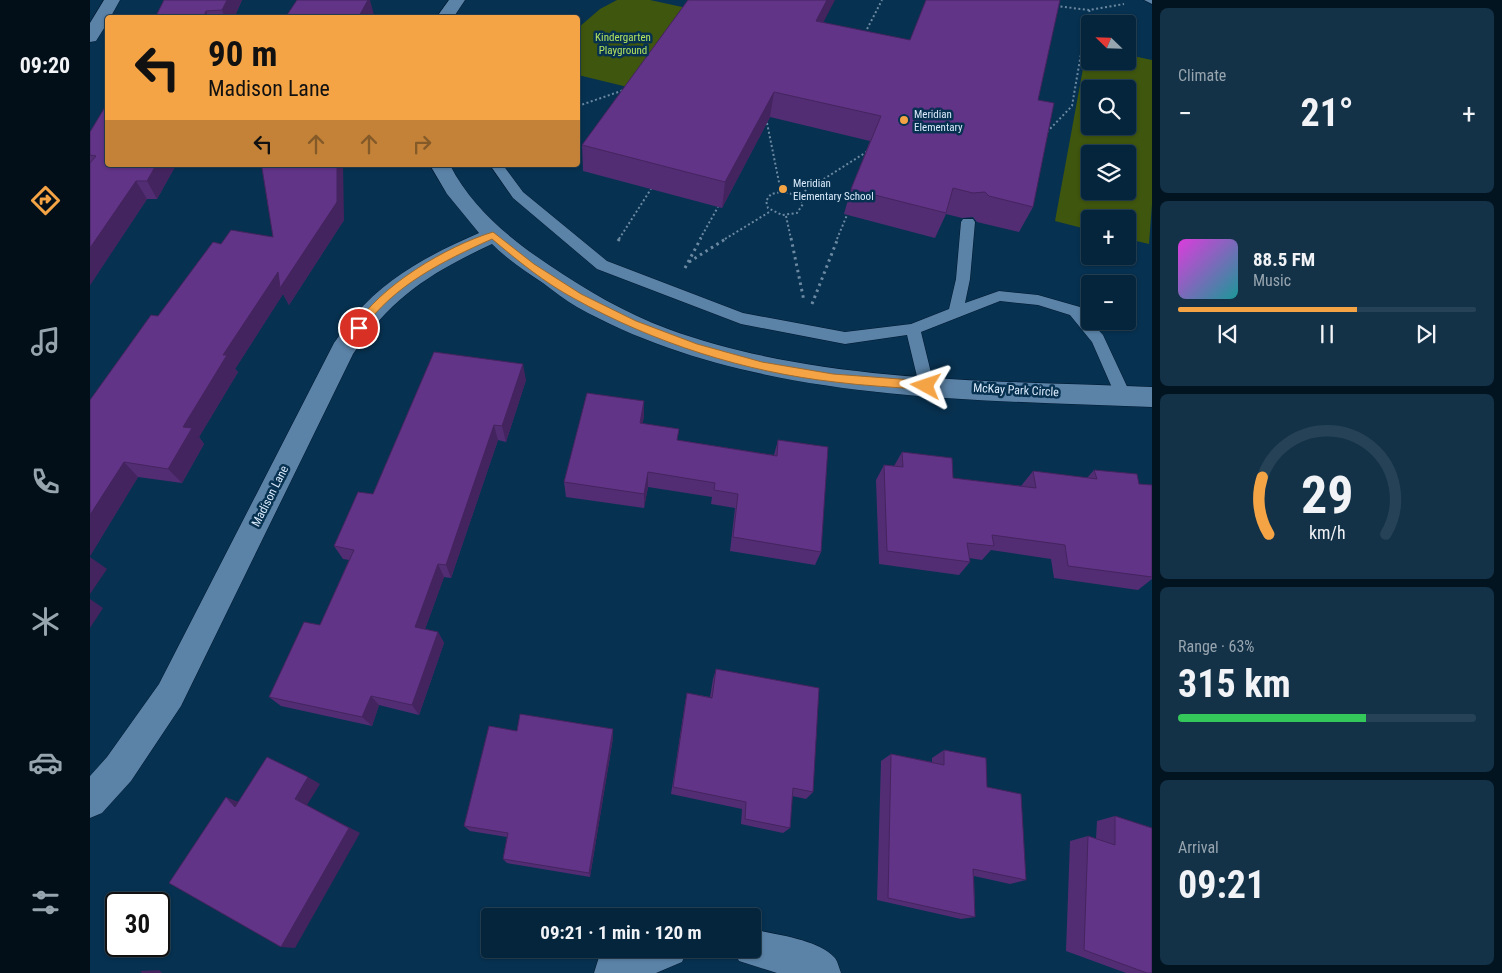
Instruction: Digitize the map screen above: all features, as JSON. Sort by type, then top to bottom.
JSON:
[{"type":"street","points":[[90,38],[112,0]]},
{"type":"street","points":[[446,15],[457,0]]},
{"type":"street","name":"McKay Park Circle","points":[[441,167],[470,210],[493,235],[531,266],[578,296],[633,324],[695,347],[762,366],[833,378],[926,386],[1152,397]]},
{"type":"street","name":"Madison Lane","points":[[90,801],[118,769],[170,695],[343,350],[367,317],[400,285],[438,260],[493,235]]},
{"type":"street","points":[[761,950],[810,962],[822,973]]},
{"type":"street","points":[[613,973],[613,971],[646,958]]},
{"type":"lane","points":[[497,167],[518,195],[602,265],[741,318],[845,338],[913,329],[999,296],[1038,300],[1075,311],[1098,339],[1123,396]]},
{"type":"lane","points":[[956,313],[963,279],[968,222]]},
{"type":"lane","points":[[913,329],[926,386]]},
{"type":"path","points":[[862,40],[882,0]]},
{"type":"path","points":[[1051,5],[1088,10],[1129,4]]},
{"type":"path","points":[[1088,10],[1090,15]]},
{"type":"path","points":[[1045,140],[1047,131],[1072,106],[1081,54]]},
{"type":"path","points":[[580,105],[632,88]]},
{"type":"path","points":[[767,123],[782,192]]},
{"type":"path","points":[[797,196],[869,150]]},
{"type":"path","points":[[615,245],[651,189]]},
{"type":"path","points":[[782,192],[797,196],[803,204],[802,208],[795,214],[786,216],[771,212],[766,201],[771,194],[782,192]]},
{"type":"path","points":[[683,273],[718,207]]},
{"type":"path","points":[[688,262],[771,212]]},
{"type":"path","points":[[809,309],[847,215]]},
{"type":"path","points":[[786,216],[805,308]]},
{"type":"green space","name":"Kindergarten Playground","points":[[617,0],[650,0],[696,10],[640,90],[580,75],[580,26],[600,9]]},
{"type":"green space","points":[[1136,57],[1152,60],[1152,204],[1149,244],[1136,241],[1136,210],[1081,210],[1081,228],[1055,221],[1083,70],[1136,70]]},
{"type":"building","points":[[164,0],[227,0],[222,10],[206,11],[204,15],[156,15]]},
{"type":"building","points":[[297,0],[368,0],[360,15],[287,15]]},
{"type":"building","name":"Meridian Elementary","points":[[688,0],[827,0],[816,21],[910,40],[926,0],[1060,0],[1038,100],[1054,103],[1033,207],[989,196],[985,192],[973,193],[953,188],[946,213],[851,189],[881,116],[774,92],[725,182],[582,145]]},
{"type":"building","points":[[105,107],[105,167],[155,167],[147,181],[136,181],[90,248],[90,163],[96,156],[90,155],[90,132]]},
{"type":"building","points":[[337,167],[337,202],[280,288],[278,272],[223,355],[227,355],[183,427],[192,428],[168,469],[124,462],[90,515],[90,400],[151,315],[158,316],[213,242],[221,244],[231,230],[273,237],[262,168]]},
{"type":"building","points":[[434,352],[523,364],[502,426],[494,425],[446,565],[438,564],[415,627],[438,632],[412,705],[371,696],[362,717],[269,697],[304,622],[320,625],[354,550],[334,546],[358,492],[373,494]]},
{"type":"building","points":[[587,393],[644,401],[640,423],[679,429],[677,440],[777,456],[778,440],[828,447],[821,552],[733,537],[738,494],[714,490],[715,483],[648,472],[644,494],[564,482]]},
{"type":"building","points":[[902,452],[952,458],[953,478],[1036,488],[1033,471],[1097,479],[1094,470],[1137,474],[1139,484],[1152,485],[1152,577],[1068,566],[1065,545],[992,535],[994,546],[967,543],[970,562],[887,551],[884,465],[903,467]]},
{"type":"building","points":[[716,669],[819,688],[813,792],[793,788],[790,828],[745,819],[746,802],[673,787],[687,693],[712,698]]},
{"type":"building","points":[[520,714],[613,729],[589,873],[503,859],[508,833],[464,826],[489,726],[517,731]]},
{"type":"building","points":[[944,750],[986,758],[987,787],[1021,794],[1026,880],[973,869],[975,917],[888,898],[891,754],[944,765]]},
{"type":"building","points":[[267,757],[308,777],[295,799],[349,828],[281,947],[169,883],[226,797],[235,807]]},
{"type":"building","points":[[1115,816],[1152,828],[1152,973],[1147,973],[1084,950],[1088,836],[1115,845]]},
{"type":"place","name":"Meridian Elementary","points":[[904,120]]},
{"type":"place","name":"Meridian Elementary School","points":[[783,189]]},
{"type":"route","points":[[359,328],[367,317],[400,285],[438,260],[493,235],[531,266],[578,296],[633,324],[695,347],[762,366],[833,378],[926,386]]}]
